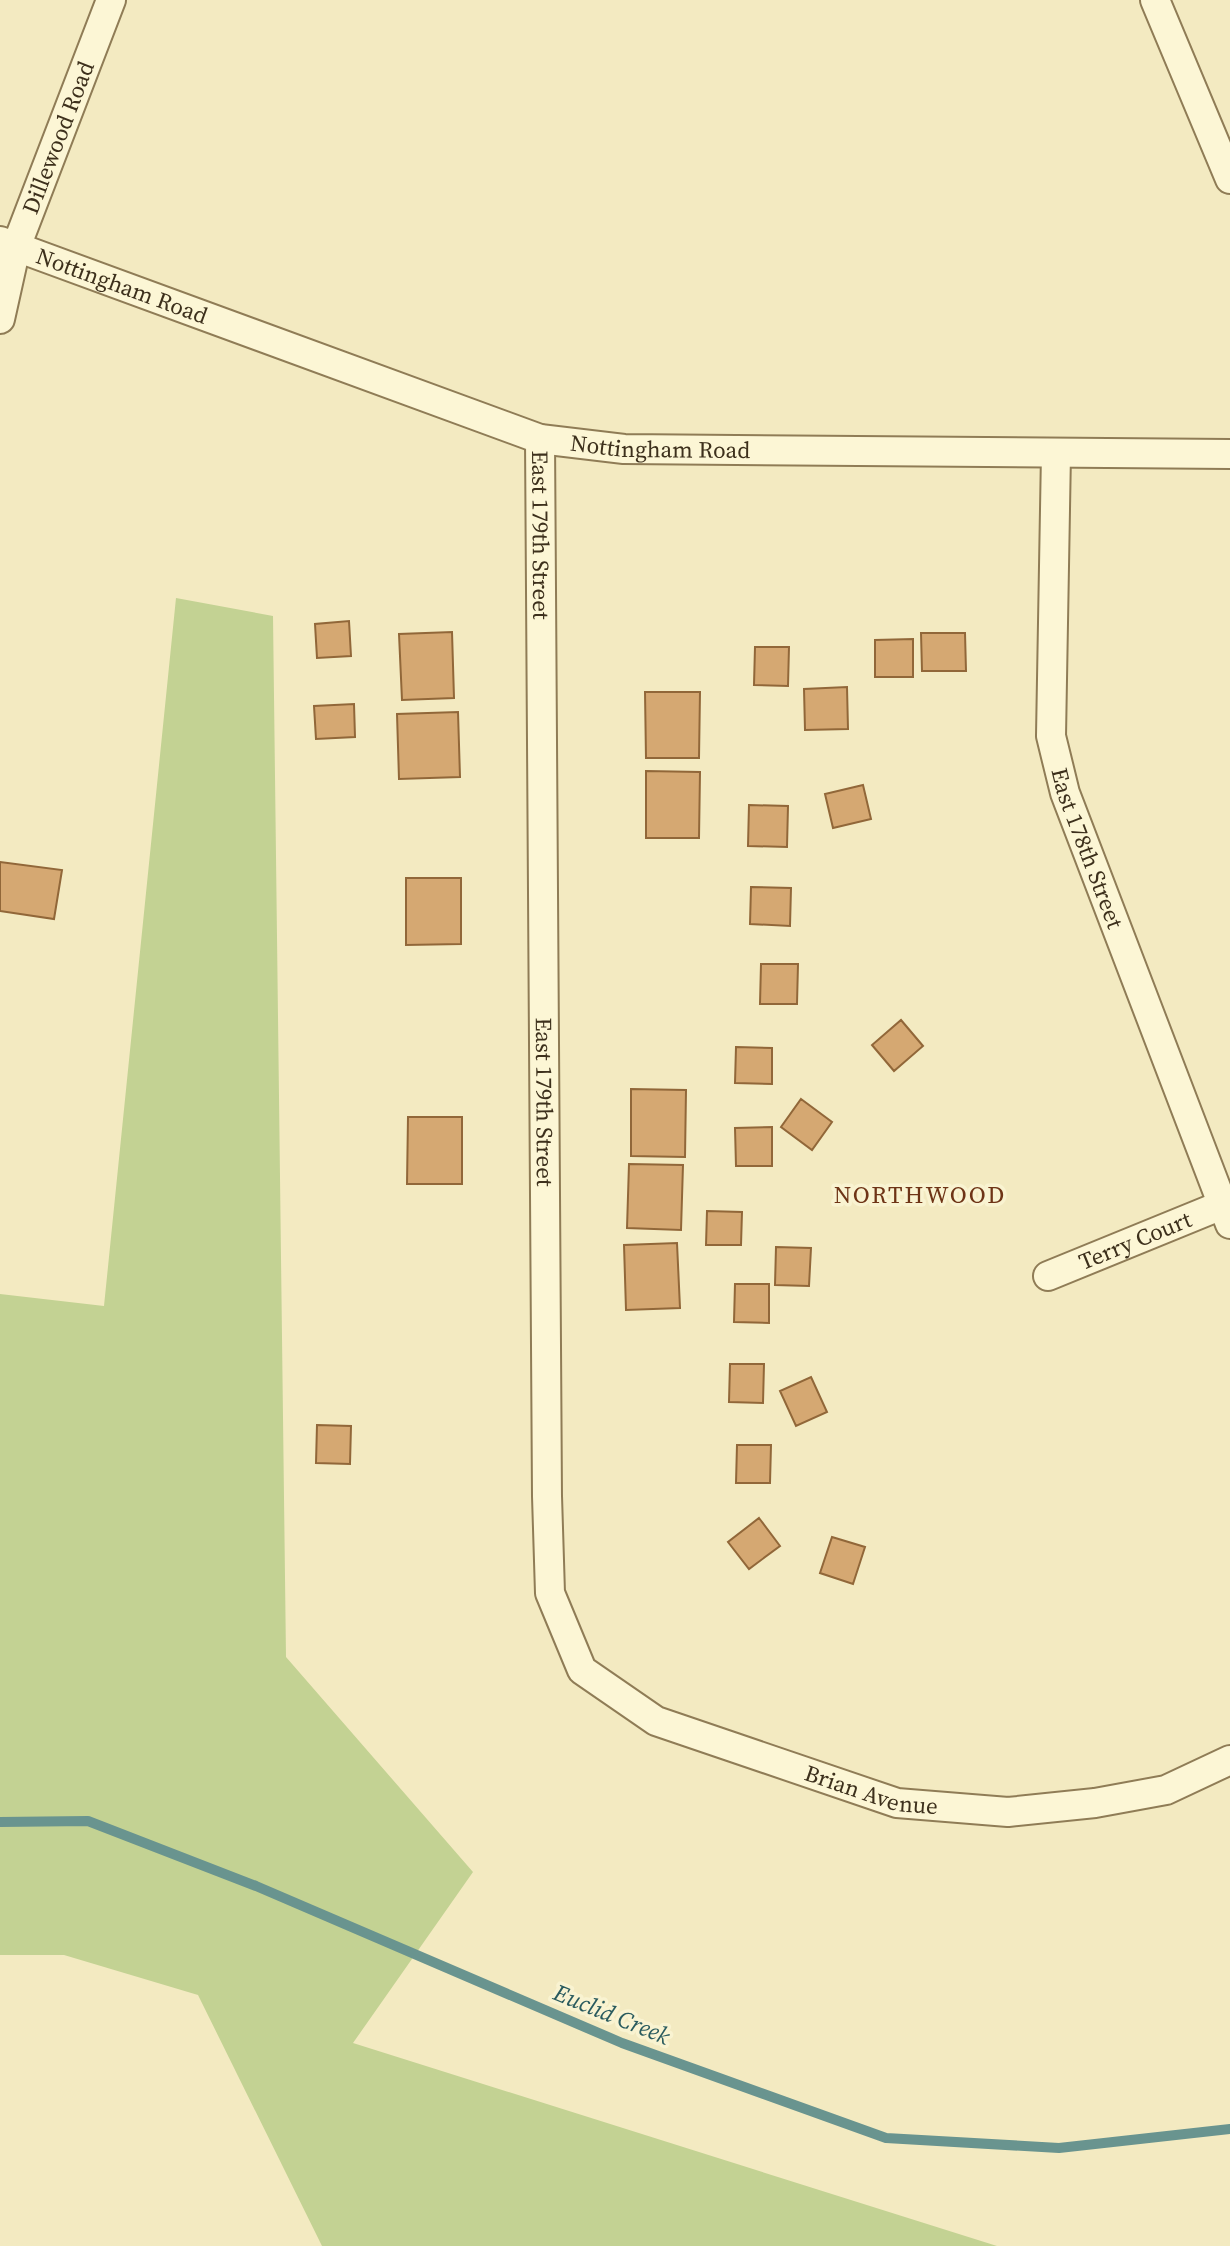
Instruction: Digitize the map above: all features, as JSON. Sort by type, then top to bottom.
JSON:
[{"type":"street","name":"Dillewood Road","points":[[0,319],[8,244],[111,0]]},
{"type":"street","points":[[1154,0],[1230,179]]},
{"type":"street","name":"Nottingham Road","points":[[8,244],[540,439],[624,449],[1230,454]]},
{"type":"street","name":"East 179th Street","points":[[540,439],[547,1496],[550,1593],[582,1670],[656,1721]]},
{"type":"street","name":"East 178th Street","points":[[1056,453],[1051,736],[1065,793],[1226,1214]]},
{"type":"street","name":"Terry Court","points":[[1048,1276],[1226,1214]]},
{"type":"street","name":"Brian Avenue","points":[[656,1721],[897,1802],[1008,1812],[1095,1803],[1166,1790],[1230,1760]]},
{"type":"green space","points":[[176,598],[273,616],[286,1657],[473,1872],[353,2043],[997,2246],[322,2246],[198,1995],[64,1955],[0,1955],[0,1294],[104,1306]]},
{"type":"building","points":[[349,621],[351,656],[317,658],[315,624]]},
{"type":"building","points":[[452,632],[454,698],[402,700],[399,634]]},
{"type":"building","points":[[921,633],[965,633],[966,671],[922,671]]},
{"type":"building","points":[[913,639],[913,677],[875,677],[875,640]]},
{"type":"building","points":[[755,647],[789,647],[788,686],[754,685]]},
{"type":"building","points":[[847,687],[848,729],[805,730],[804,689]]},
{"type":"building","points":[[645,692],[700,692],[699,758],[646,758]]},
{"type":"building","points":[[354,704],[355,737],[316,739],[314,706]]},
{"type":"building","points":[[458,712],[460,777],[399,779],[397,714]]},
{"type":"building","points":[[646,771],[700,772],[699,838],[646,838]]},
{"type":"building","points":[[863,785],[871,819],[833,828],[825,794]]},
{"type":"building","points":[[749,805],[788,806],[787,847],[748,846]]},
{"type":"building","points":[[0,862],[62,870],[54,919],[0,911]]},
{"type":"building","points":[[406,878],[461,878],[461,944],[406,945]]},
{"type":"building","points":[[751,887],[791,888],[790,926],[750,924]]},
{"type":"building","points":[[761,964],[798,964],[797,1004],[760,1004]]},
{"type":"building","points":[[901,1020],[923,1046],[894,1071],[872,1045]]},
{"type":"building","points":[[736,1047],[772,1048],[772,1084],[735,1083]]},
{"type":"building","points":[[631,1089],[686,1090],[685,1157],[631,1156]]},
{"type":"building","points":[[801,1099],[832,1122],[812,1150],[781,1127]]},
{"type":"building","points":[[408,1117],[462,1117],[462,1184],[407,1184]]},
{"type":"building","points":[[772,1127],[772,1166],[736,1166],[735,1128]]},
{"type":"building","points":[[629,1164],[683,1165],[681,1230],[627,1228]]},
{"type":"building","points":[[707,1211],[742,1212],[741,1245],[706,1245]]},
{"type":"building","points":[[677,1243],[680,1308],[626,1310],[624,1245]]},
{"type":"building","points":[[776,1247],[811,1248],[809,1286],[775,1285]]},
{"type":"building","points":[[735,1284],[769,1284],[769,1323],[734,1322]]},
{"type":"building","points":[[730,1364],[764,1364],[763,1403],[729,1402]]},
{"type":"building","points":[[811,1377],[827,1412],[796,1426],[780,1391]]},
{"type":"building","points":[[317,1425],[351,1426],[350,1464],[316,1463]]},
{"type":"building","points":[[737,1445],[771,1445],[770,1483],[736,1483]]},
{"type":"building","points":[[759,1518],[780,1546],[749,1569],[728,1542]]},
{"type":"building","points":[[832,1537],[865,1547],[853,1584],[820,1573]]},
{"type":"waterway","name":"Euclid Creek","points":[[0,1822],[88,1821],[256,1886],[622,2043],[886,2138],[1059,2148],[1230,2129]]},
{"type":"district","name":"NORTHWOOD","points":[[920,1194]]}]
